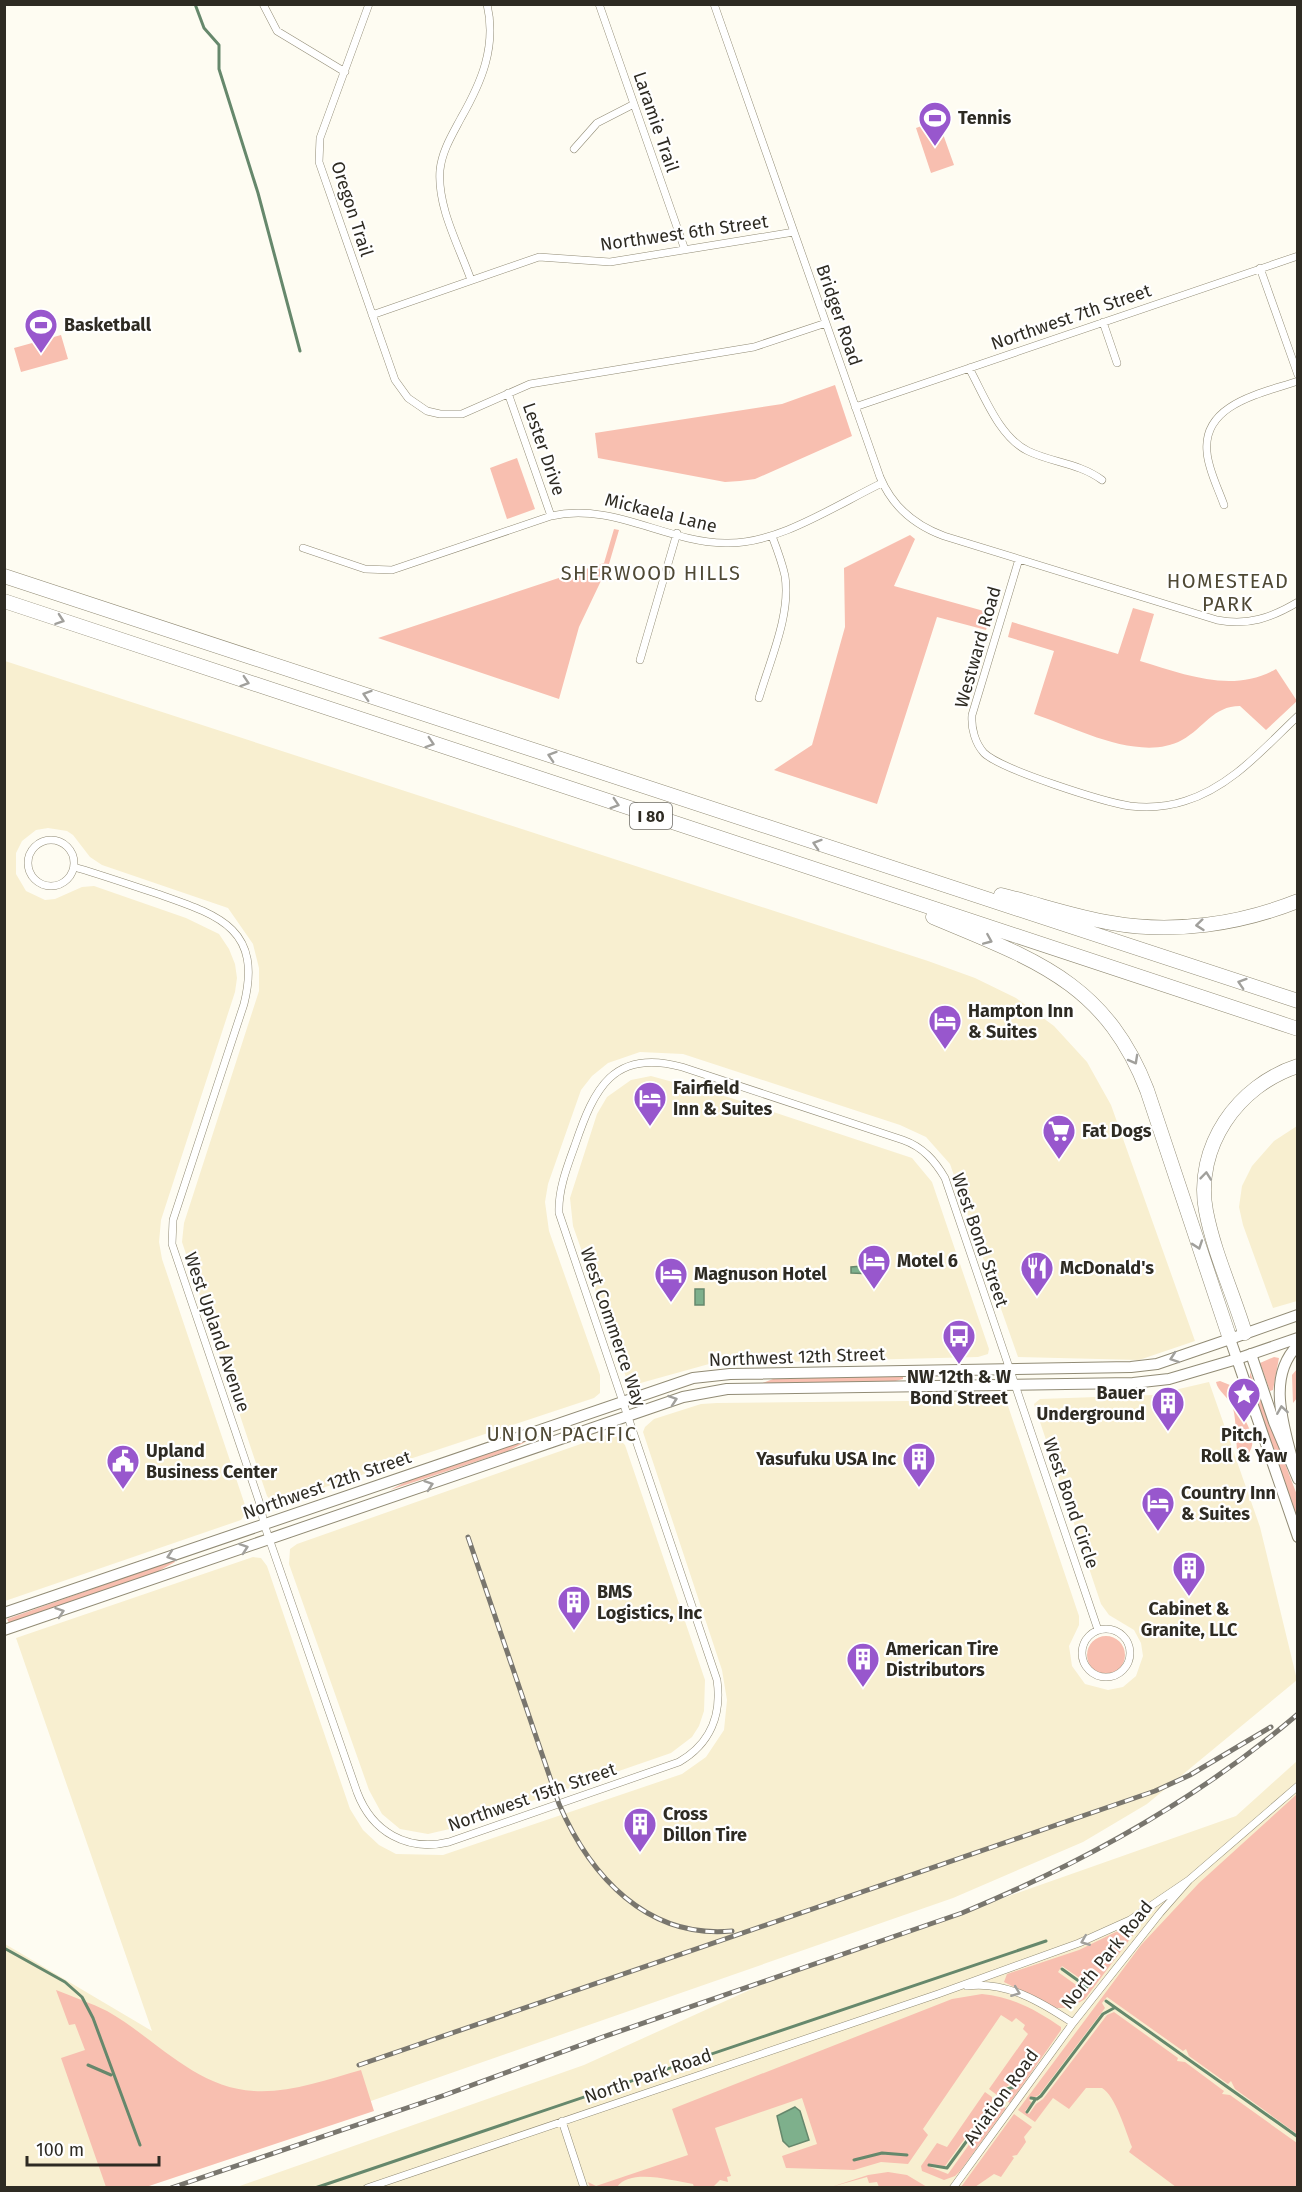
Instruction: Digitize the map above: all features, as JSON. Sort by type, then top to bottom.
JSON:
[{"type":"highway","name":"I 80","points":[[4,576],[1298,1001]]},
{"type":"highway","name":"I 80","points":[[4,602],[1298,1029]]},
{"type":"highway","points":[[842,852],[1091,918],[1132,926],[1207,924],[1266,912],[1298,901]]},
{"type":"highway","points":[[837,877],[1045,965],[1082,992],[1099,1009],[1139,1068],[1230,1339]]},
{"type":"highway","points":[[1245,1333],[1205,1210],[1208,1162],[1219,1130],[1239,1102],[1268,1078],[1298,1066]]},
{"type":"main road","name":"Northwest 12th Street","points":[[4,1613],[622,1401],[706,1376],[1144,1366],[1298,1316]]},
{"type":"main road","points":[[1245,1333],[1274,1422],[1298,1479]]},
{"type":"main road","name":"Northwest 12th Street","points":[[4,1630],[683,1397],[717,1390],[1152,1382],[1186,1375],[1298,1338]]},
{"type":"main road","points":[[1230,1339],[1298,1537]]},
{"type":"main road","points":[[1294,1467],[1279,1387],[1286,1359],[1298,1345]]},
{"type":"street","points":[[262,4],[277,31],[345,72]]},
{"type":"street","name":"Oregon Trail","points":[[369,4],[320,138],[319,162],[372,315],[401,390],[416,405],[427,411],[451,415],[462,414],[508,393]]},
{"type":"street","points":[[471,280],[441,195],[440,168],[449,139],[475,94],[485,69],[490,45],[487,4]]},
{"type":"street","name":"Laramie Trail","points":[[599,4],[685,250]]},
{"type":"street","name":"Bridger Road","points":[[714,4],[882,483],[899,508],[919,525],[944,536],[1228,622],[1248,622],[1269,617],[1298,602]]},
{"type":"street","points":[[574,148],[597,123],[634,104]]},
{"type":"street","name":"Northwest 6th Street","points":[[372,315],[539,257],[610,262],[794,232]]},
{"type":"street","name":"Northwest 7th Street","points":[[855,407],[1298,256]]},
{"type":"street","points":[[1260,268],[1298,375]]},
{"type":"street","points":[[1103,322],[1117,363]]},
{"type":"street","points":[[508,393],[530,384],[754,347],[826,323]]},
{"type":"street","points":[[969,368],[1001,424],[1020,446],[1034,453],[1089,470],[1102,480]]},
{"type":"street","points":[[1224,505],[1207,452],[1213,424],[1224,410],[1238,402],[1298,381]]},
{"type":"street","name":"Lester Drive","points":[[508,393],[551,516]]},
{"type":"street","name":"Mickaela Lane","points":[[303,548],[325,553],[372,570],[392,570],[551,516],[593,512],[724,543],[756,541],[772,536],[882,483]]},
{"type":"street","points":[[640,660],[677,533]]},
{"type":"street","points":[[759,698],[782,616],[786,592],[782,564],[772,536]]},
{"type":"street","name":"Westward Road","points":[[1019,559],[973,709],[972,726],[977,743],[983,752],[1003,765],[1106,800],[1131,806],[1163,806],[1203,795],[1230,778],[1298,716]]},
{"type":"street","points":[[56,840],[69,848],[74,867],[66,881],[59,885],[43,885],[30,874],[28,859],[35,845],[41,841],[56,840]]},
{"type":"street","name":"West Upland Avenue","points":[[74,867],[212,914],[234,931],[246,954],[250,978],[244,1004],[171,1231],[174,1256],[260,1504],[264,1524],[361,1801],[371,1818],[384,1831]]},
{"type":"street","name":"West Bond Street","points":[[610,1077],[642,1063],[668,1063],[918,1146],[933,1160],[945,1178],[1014,1385]]},
{"type":"street","name":"West Commerce Way","points":[[610,1077],[598,1089],[589,1105],[558,1202],[562,1227],[717,1680],[718,1707],[713,1728],[699,1748],[688,1757]]},
{"type":"street","name":"West Bond Circle","points":[[1014,1385],[1098,1630]]},
{"type":"street","points":[[1098,1630],[1114,1630],[1127,1641],[1130,1657],[1125,1669],[1115,1676],[1100,1676],[1087,1668],[1083,1661],[1082,1654],[1086,1639],[1098,1630]]},
{"type":"street","name":"Northwest 15th Street","points":[[384,1831],[414,1844],[441,1844],[670,1766],[688,1757]]},
{"type":"street","name":"North Park Road","points":[[367,2187],[938,1994],[1106,1932],[1130,1920],[1189,1880],[1298,1786]]},
{"type":"street","name":"North Park Road","points":[[938,1994],[964,1987],[992,1985],[1020,1993],[1073,2023],[1137,1940],[1189,1880]]},
{"type":"street","name":"Aviation Road","points":[[953,2187],[1073,2023]]},
{"type":"street","points":[[562,2121],[584,2187]]},
{"type":"shaded area","name":"Tennis","points":[[938,120],[954,165],[931,173],[916,128]]},
{"type":"shaded area","name":"Basketball","points":[[61,335],[68,359],[21,372],[14,348]]},
{"type":"shaded area","points":[[835,385],[852,436],[755,479],[725,482],[598,458],[595,433],[782,404]]},
{"type":"shaded area","points":[[517,458],[535,509],[507,519],[490,468]]},
{"type":"shaded area","points":[[614,529],[619,530],[609,564],[579,627],[559,699],[378,638],[604,563]]},
{"type":"shaded area","points":[[910,535],[915,539],[894,586],[991,613],[986,630],[937,617],[877,804],[774,770],[812,745],[845,627],[844,568]]},
{"type":"shaded area","points":[[1133,608],[1154,614],[1140,661],[1191,676],[1225,681],[1259,676],[1276,669],[1297,701],[1266,730],[1240,706],[1231,707],[1216,714],[1182,740],[1165,746],[1147,748],[1108,741],[1034,714],[1054,651],[1008,637],[1012,622],[1118,654]]},
{"type":"shaded area","points":[[5,661],[928,961],[975,978],[1016,998],[1054,1026],[1087,1062],[1111,1105],[1195,1341],[1139,1360],[1018,1357],[950,1164],[926,1137],[900,1125],[683,1054],[640,1052],[608,1063],[592,1076],[581,1090],[548,1184],[545,1202],[549,1231],[600,1375],[600,1393],[594,1398],[274,1504],[267,1496],[182,1242],[184,1223],[259,991],[259,968],[253,944],[228,908],[102,865],[90,857],[73,835],[67,831],[48,828],[36,830],[22,841],[16,853],[16,874],[26,891],[45,900],[55,899],[82,887],[94,886],[186,918],[219,934],[235,964],[237,978],[235,992],[161,1220],[159,1242],[162,1259],[247,1511],[241,1520],[5,1601]]},
{"type":"shaded area","points":[[651,1076],[731,1098],[912,1158],[932,1182],[989,1349],[988,1354],[978,1357],[709,1364],[637,1384],[627,1380],[573,1226],[570,1198],[597,1114],[607,1097],[631,1080]]},
{"type":"shaded area","points":[[1297,1126],[1297,1301],[1273,1308],[1243,1225],[1239,1207],[1242,1186],[1252,1166],[1274,1141]]},
{"type":"shaded area","points":[[874,1265],[874,1274],[851,1273],[851,1267]]},
{"type":"shaded area","points":[[695,1289],[704,1289],[704,1305],[695,1305]]},
{"type":"shaded area","points":[[1274,1357],[1279,1358],[1273,1390],[1270,1391],[1260,1363]]},
{"type":"shaded area","points":[[1297,1369],[1297,1398],[1293,1403],[1292,1375]]},
{"type":"shaded area","points":[[1250,1372],[1297,1495],[1297,1522],[1250,1385]]},
{"type":"shaded area","points":[[903,1376],[903,1379],[888,1383],[757,1385],[773,1379]]},
{"type":"shaded area","points":[[1220,1381],[1235,1387],[1241,1411],[1252,1438],[1251,1450],[1247,1455],[1237,1449],[1233,1410],[1217,1385],[1216,1382]]},
{"type":"shaded area","points":[[1209,1382],[1260,1527],[1297,1680],[1147,1804],[1083,1842],[953,1898],[124,2187],[5,2188],[5,1944],[152,2031],[16,1638],[253,1557],[261,1558],[267,1566],[350,1809],[363,1830],[379,1845],[396,1854],[443,1855],[682,1774],[706,1757],[724,1730],[727,1700],[722,1670],[643,1432],[654,1419],[701,1404],[717,1403],[1006,1400],[1079,1616],[1079,1625],[1069,1646],[1072,1666],[1085,1684],[1108,1690],[1123,1687],[1136,1676],[1143,1656],[1141,1643],[1134,1630],[1109,1615],[1101,1604],[1034,1404],[1040,1399],[1153,1395]]},
{"type":"shaded area","points":[[609,1434],[615,1435],[625,1445],[705,1680],[704,1711],[699,1726],[692,1737],[671,1753],[454,1828],[428,1834],[400,1829],[382,1814],[369,1790],[289,1564],[290,1549],[297,1544]]},
{"type":"shaded area","points":[[534,1435],[535,1437],[508,1451],[390,1490],[413,1478]]},
{"type":"shaded area","points":[[174,1560],[175,1562],[157,1572],[9,1623],[7,1619]]},
{"type":"shaded area","points":[[1106,1636],[1119,1642],[1125,1655],[1119,1668],[1106,1674],[1093,1668],[1087,1655],[1093,1642]]},
{"type":"shaded area","points":[[1297,1761],[1297,2187],[234,2188],[584,2065],[776,1978],[1236,1816]]},
{"type":"shaded area","points":[[1297,1794],[1297,2134],[1235,2089],[1231,2081],[1228,2084],[1189,2056],[1186,2049],[1183,2051],[1107,1997],[1102,2003],[1105,2008],[1039,2095],[1029,2100],[1032,2103],[1025,2111],[1029,2114],[1043,2099],[1107,2015],[1114,2012],[1178,2058],[1177,2061],[1185,2062],[1224,2091],[1222,2094],[1230,2095],[1297,2143],[1297,2187],[1176,2187],[1129,2152],[1132,2147],[1120,2114],[1107,2092],[1102,2088],[1086,2088],[1069,2109],[1053,2098],[1035,2122],[1018,2110],[1141,1945],[1199,1883]]},
{"type":"shaded area","points":[[1130,1925],[1136,1931],[1085,1999],[1070,2008],[1056,2008],[1004,1982],[1007,1974],[1079,1950]],"holes":[[[1062,1966],[1091,1986],[1086,1992],[1058,1972]]]},
{"type":"shaded area","points":[[56,1990],[107,2011],[194,2071],[233,2088],[254,2091],[281,2090],[361,2070],[374,2111],[146,2187],[106,2187],[61,2058],[85,2050],[75,2024],[69,2025]]},
{"type":"shaded area","points":[[982,1994],[1024,2005],[1061,2027],[1061,2030],[1010,2103],[1002,2098],[1017,2086],[1013,2081],[1017,2074],[1015,2073],[1010,2084],[997,2095],[989,2089],[1028,2034],[1023,2029],[1025,2025],[1016,2018],[1012,2022],[1001,2015],[923,2129],[928,2135],[908,2164],[881,2162],[854,2170],[786,2168],[782,2156],[817,2144],[802,2098],[715,2128],[731,2176],[727,2177],[728,2182],[720,2180],[713,2187],[694,2187],[693,2184],[642,2177],[623,2181],[617,2187],[590,2187],[588,2182],[596,2186],[688,2155],[672,2109],[952,1999]]},
{"type":"shaded area","points":[[985,2092],[992,2097],[992,2101],[945,2166],[928,2166],[948,2174],[998,2104],[1006,2108],[961,2170],[955,2176],[944,2180],[922,2171],[921,2166],[937,2143],[947,2147]]},
{"type":"shaded area","points":[[795,2107],[800,2111],[809,2140],[789,2147],[783,2141],[777,2116]]},
{"type":"shaded area","points":[[1014,2114],[1032,2127],[1024,2137],[1026,2142],[1017,2155],[1012,2156],[1014,2158],[1001,2177],[994,2174],[975,2187],[961,2187]]},
{"type":"shaded area","points":[[888,2172],[907,2175],[927,2187],[879,2187],[877,2182],[869,2183],[867,2177],[831,2187],[868,2175]]},
{"type":"waterway","points":[[195,4],[204,28],[219,45],[219,69],[258,193],[300,351]]},
{"type":"waterway","points":[[315,2188],[1046,1941]]},
{"type":"waterway","points":[[4,1948],[65,1982],[82,1997],[93,2018],[140,2145]]},
{"type":"waterway","points":[[1062,1969],[1087,1987]]},
{"type":"waterway","points":[[1106,2001],[1298,2137]]},
{"type":"waterway","points":[[1031,2098],[1037,2099],[1041,2096],[1103,2014],[1114,2008]]},
{"type":"waterway","points":[[88,2065],[111,2075]]},
{"type":"waterway","points":[[929,2165],[947,2168],[1004,2090],[1014,2087],[1013,2078],[1016,2073]]},
{"type":"waterway","points":[[1027,2112],[1035,2100]]},
{"type":"waterway","points":[[854,2160],[882,2153],[907,2155]]},
{"type":"railway","points":[[468,1537],[559,1804],[587,1855],[625,1898],[648,1913],[673,1925],[701,1931],[732,1931]]},
{"type":"railway","points":[[171,2188],[445,2095],[600,2038],[962,1913],[1051,1873],[1138,1827],[1220,1774],[1298,1714]]},
{"type":"railway","points":[[359,2065],[1155,1791],[1190,1775],[1271,1727]]},
{"type":"place","name":"Tennis","points":[[935,147]]},
{"type":"place","name":"Basketball","points":[[41,354]]},
{"type":"place","name":"Hampton Inn & Suites","points":[[945,1050]]},
{"type":"place","name":"Fairfield Inn & Suites","points":[[650,1127]]},
{"type":"place","name":"Fat Dogs","points":[[1059,1160]]},
{"type":"place","name":"Motel 6","points":[[874,1290]]},
{"type":"place","name":"McDonald's","points":[[1037,1297]]},
{"type":"place","name":"Magnuson Hotel","points":[[671,1303]]},
{"type":"place","name":"NW 12th & W Bond Street","points":[[959,1365]]},
{"type":"place","name":"Pitch, Roll & Yaw","points":[[1244,1423]]},
{"type":"place","name":"Bauer Underground","points":[[1168,1432]]},
{"type":"place","name":"Yasufuku USA Inc","points":[[919,1488]]},
{"type":"place","name":"Upland Business Center","points":[[123,1490]]},
{"type":"place","name":"Country Inn & Suites","points":[[1158,1532]]},
{"type":"place","name":"Cabinet & Granite, LLC","points":[[1189,1597]]},
{"type":"place","name":"BMS Logistics, Inc","points":[[574,1631]]},
{"type":"place","name":"American Tire Distributors","points":[[863,1688]]},
{"type":"place","name":"Cross Dillon Tire","points":[[640,1853]]},
{"type":"district","name":"SHERWOOD HILLS","points":[[651,573]]},
{"type":"district","name":"HOMESTEAD PARK","points":[[1228,592]]},
{"type":"district","name":"UNION PACIFIC","points":[[562,1434]]}]
